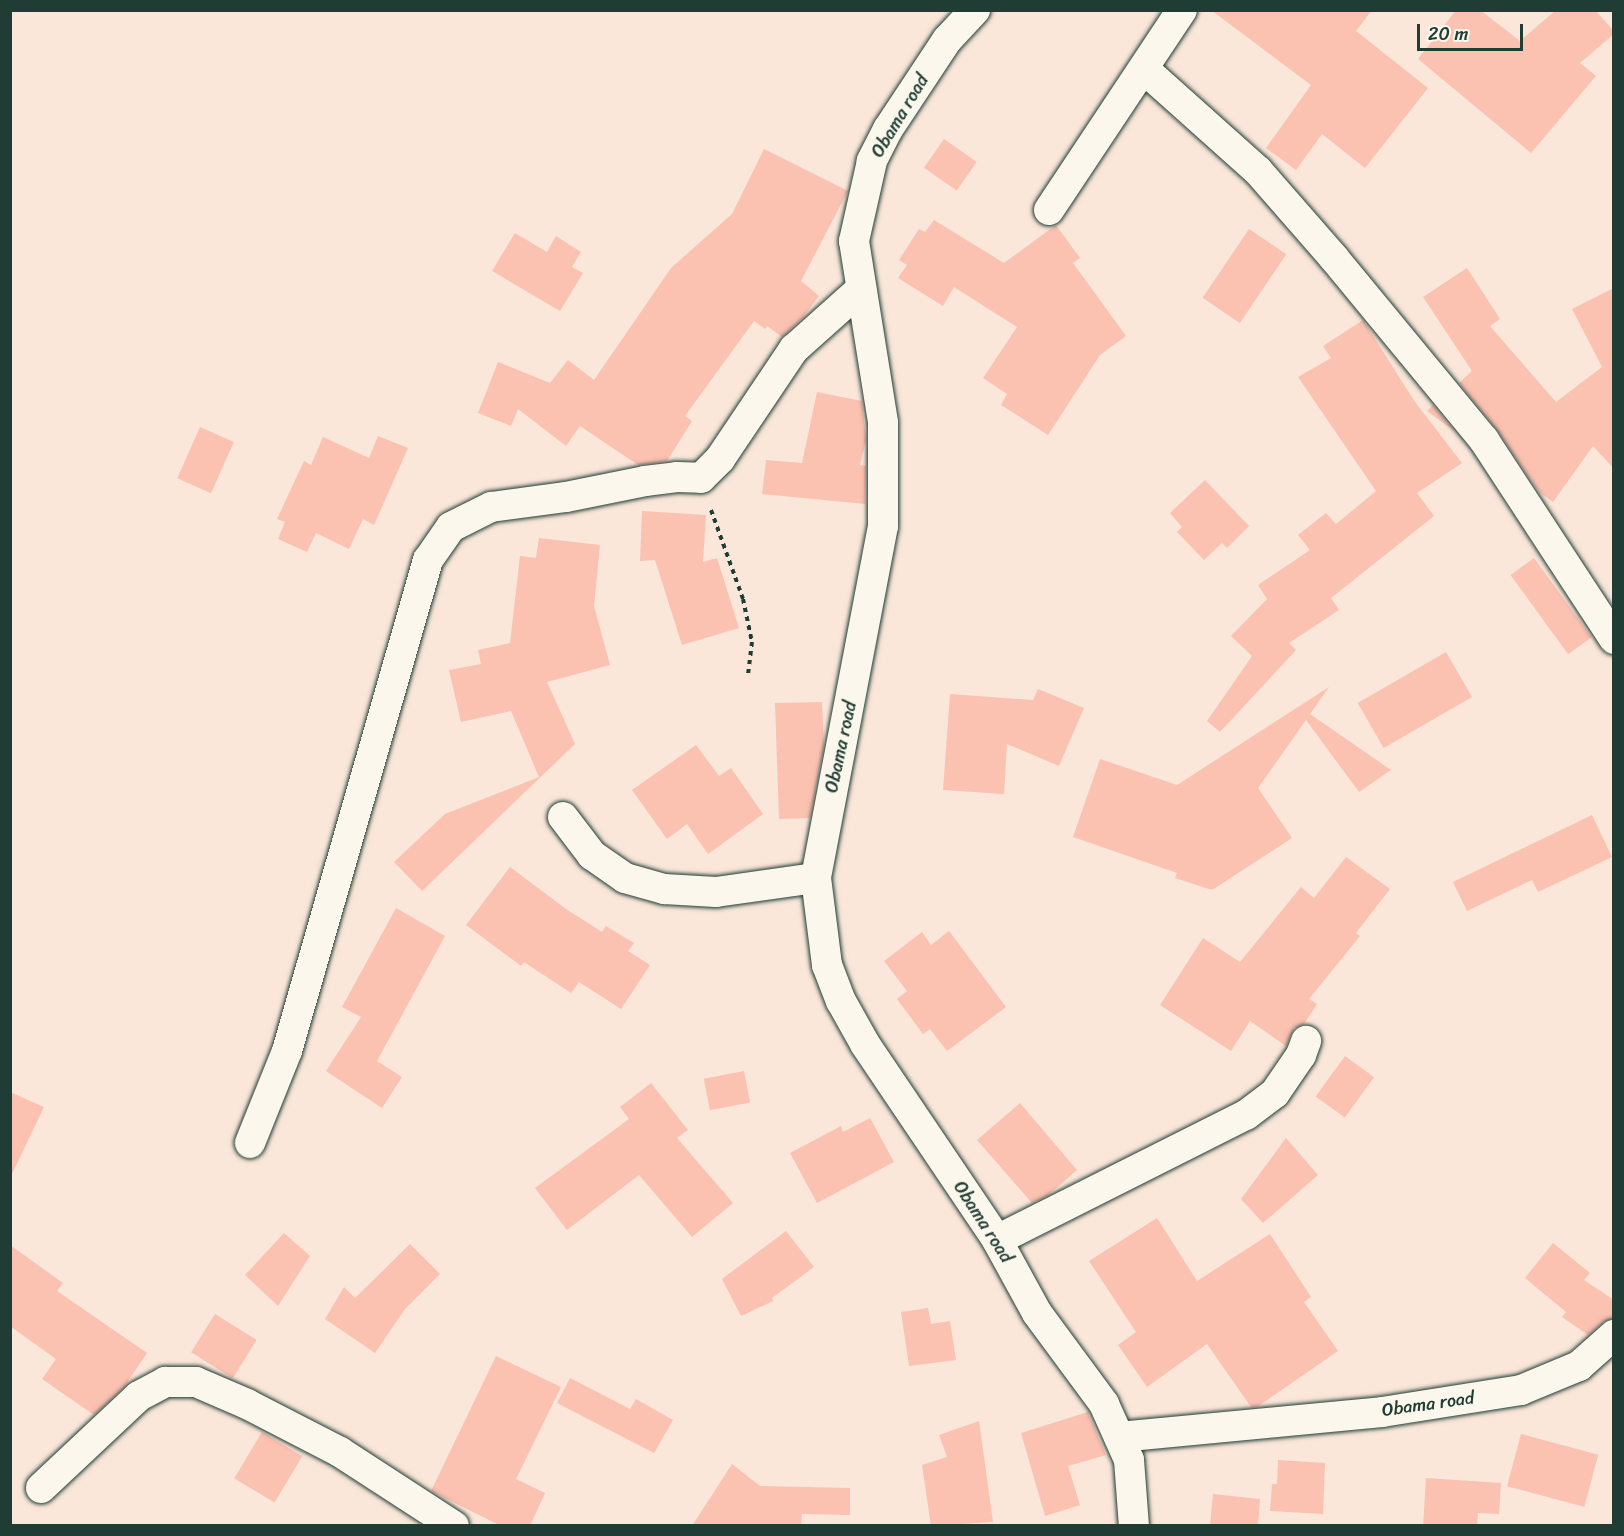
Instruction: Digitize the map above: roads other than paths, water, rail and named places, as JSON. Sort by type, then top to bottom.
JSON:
[{"type":"street","name":"Obama road","points":[[975,10],[947,40],[888,129],[872,162],[854,241],[884,423],[883,526],[816,878],[826,964],[841,1001],[865,1044],[997,1240],[1037,1312],[1104,1404],[1129,1460],[1134,1526]]},
{"type":"street","points":[[1049,210],[1182,10]]},
{"type":"street","points":[[1144,69],[1258,171],[1349,276],[1484,440],[1614,639]]},
{"type":"street","points":[[250,1143],[287,1051],[428,560],[451,527],[491,507],[566,497],[645,481],[677,477],[701,478],[720,459],[794,349],[861,290]]},
{"type":"street","points":[[563,817],[592,855],[625,878],[664,889],[716,892],[816,878]]},
{"type":"street","points":[[997,1240],[1246,1115],[1275,1093],[1301,1055],[1306,1041]]},
{"type":"street","name":"Obama road","points":[[1119,1437],[1382,1412],[1521,1390],[1579,1366],[1614,1335]]},
{"type":"street","points":[[41,1488],[139,1396],[165,1382],[196,1382],[247,1404],[340,1452],[454,1526]]}]
